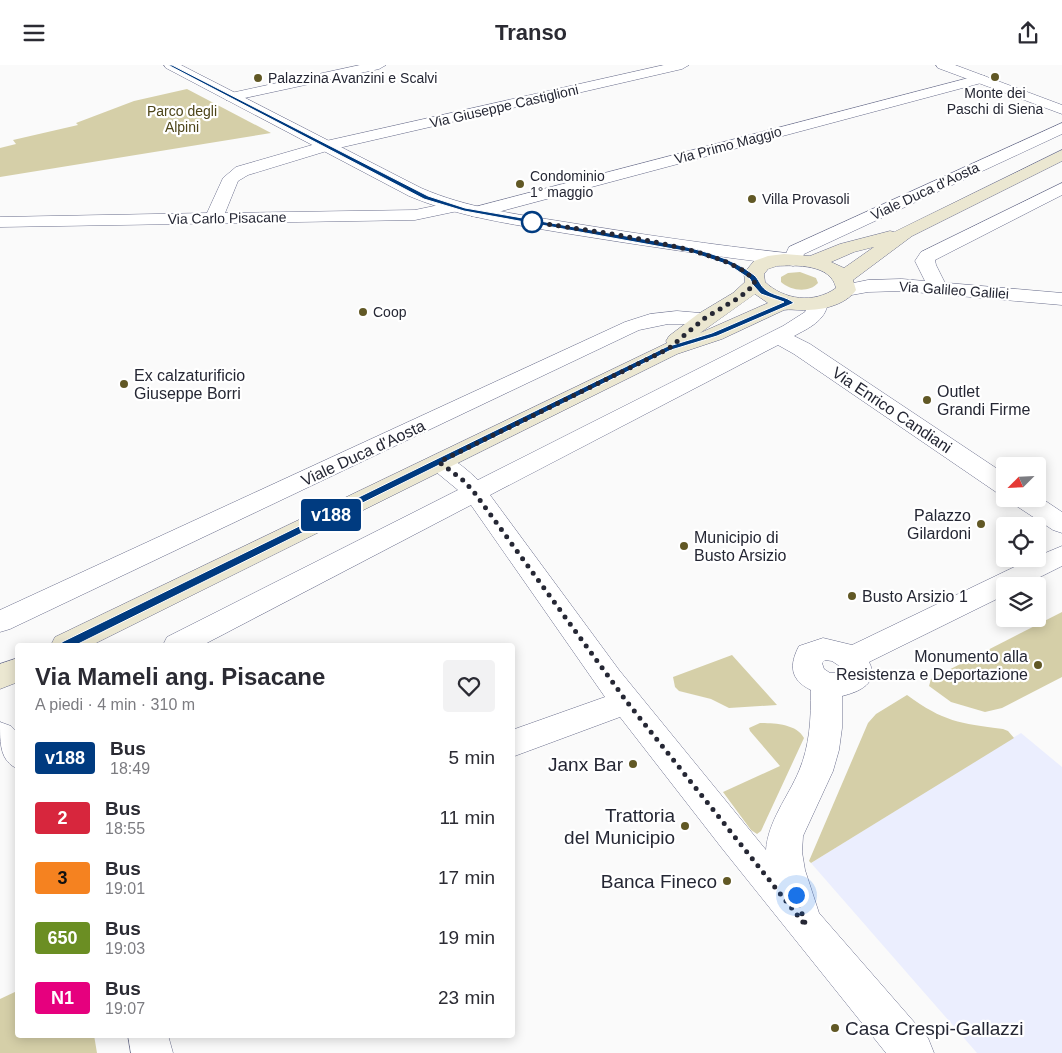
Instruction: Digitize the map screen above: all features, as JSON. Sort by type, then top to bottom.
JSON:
[{"type":"main road","name":"Viale Duca d'Aosta","points":[[813,262],[847,248],[906,232],[1062,155]]},
{"type":"main road","name":"Viale Duca d'Aosta","points":[[818,303],[836,299],[844,284],[906,232]]},
{"type":"main road","points":[[668,349],[705,318],[740,297],[754,281],[754,273],[760,265],[790,259],[813,262],[833,271],[844,284]]},
{"type":"main road","points":[[754,281],[771,296],[791,303]]},
{"type":"main road","points":[[70,643],[668,349],[715,335],[777,306],[791,303],[818,303]]},
{"type":"main road","points":[[0,677],[15,670]]},
{"type":"street","points":[[171,65],[415,192],[453,207],[678,247],[790,259]]},
{"type":"street","points":[[231,97],[380,65]]},
{"type":"street","name":"Via Giuseppe Castiglioni","points":[[214,218],[233,175],[242,171],[326,146],[682,65]]},
{"type":"street","points":[[943,65],[1062,110]]},
{"type":"street","name":"Via Primo Maggio","points":[[477,212],[980,79]]},
{"type":"street","name":"Viale Duca d'Aosta","points":[[790,259],[796,251],[1062,128]]},
{"type":"street","points":[[937,287],[925,261],[928,256],[1062,188]]},
{"type":"street","name":"Via Carlo Pisacane","points":[[0,222],[414,215],[453,207]]},
{"type":"street","points":[[678,247],[727,261],[754,281]]},
{"type":"street","name":"Via Galileo Galilei","points":[[844,284],[937,287],[1062,299]]},
{"type":"street","points":[[182,643],[778,336],[814,316],[818,311],[818,303]]},
{"type":"street","name":"Viale Duca d'Aosta","points":[[0,622],[632,326],[646,320],[666,317],[705,318]]},
{"type":"street","name":"Via Enrico Candiani","points":[[778,336],[810,355],[996,480]]},
{"type":"street","points":[[439,462],[464,481],[474,492],[627,702],[806,926],[913,1053]]},
{"type":"street","points":[[1036,507],[1062,524]]},
{"type":"street","points":[[806,926],[785,863],[784,844],[817,769],[824,744],[827,717],[826,685],[844,685],[856,678],[857,666],[851,658],[1062,555]]},
{"type":"street","points":[[515,743],[627,702]]},
{"type":"street","points":[[149,1038],[152,1053]]},
{"type":"shaded area","points":[[1021,733],[1062,767],[1062,1053],[977,1053],[811,863]]},
{"type":"green space","name":"Parco degli Alpini","points":[[187,89],[271,133],[0,177],[0,148],[16,144],[13,140],[78,125],[76,123],[134,101]]},
{"type":"green space","points":[[800,272],[816,278],[818,283],[810,288],[800,290],[781,282],[781,277],[788,273]]},
{"type":"green space","points":[[1062,612],[1062,677],[1002,708],[985,712],[951,702],[929,686],[931,679],[1033,627],[1046,627],[1046,620]]},
{"type":"green space","points":[[732,655],[777,705],[729,708],[711,699],[679,691],[675,687],[673,677]]},
{"type":"green space","points":[[907,695],[942,716],[963,723],[1003,729],[1008,731],[1014,738],[811,863],[809,861],[868,723],[876,714]]},
{"type":"green space","points":[[760,723],[791,727],[801,733],[804,738],[761,831],[757,834],[751,830],[723,792],[780,766],[750,731],[749,728]]},
{"type":"green space","points":[[15,992],[15,1038],[94,1038],[97,1053],[0,1053],[0,999]]},
{"type":"bus line","name":"v188","points":[[70,643],[668,349],[715,335],[777,306],[791,303],[764,293],[755,284],[754,278],[732,263],[722,259],[678,247],[532,222],[444,204],[415,192],[171,65]]},
{"type":"place","name":"Monte dei Paschi di Siena","points":[[995,77]]},
{"type":"place","name":"Palazzina Avanzini e Scalvi","points":[[258,78]]},
{"type":"place","name":"Condominio 1° maggio","points":[[520,184]]},
{"type":"place","name":"Villa Provasoli","points":[[752,199]]},
{"type":"place","name":"Coop","points":[[363,312]]},
{"type":"place","name":"Ex calzaturificio Giuseppe Borri","points":[[124,384]]},
{"type":"place","name":"Outlet Grandi Firme","points":[[927,400]]},
{"type":"place","name":"Palazzo Gilardoni","points":[[981,524]]},
{"type":"place","name":"Municipio di Busto Arsizio","points":[[684,546]]},
{"type":"place","name":"Busto Arsizio 1","points":[[852,596]]},
{"type":"place","name":"Monumento alla Resistenza e Deportazione","points":[[1038,665]]},
{"type":"place","name":"Janx Bar","points":[[633,764]]},
{"type":"place","name":"Trattoria del Municipio","points":[[685,826]]},
{"type":"place","name":"Banca Fineco","points":[[727,881]]},
{"type":"place","name":"Casa Crespi-Gallazzi","points":[[835,1028]]},
{"type":"route","points":[[532,222],[678,247],[732,263],[754,278],[755,284],[740,297],[705,318],[668,349],[439,462],[464,481],[474,492],[627,702],[806,926],[796,895]]}]
